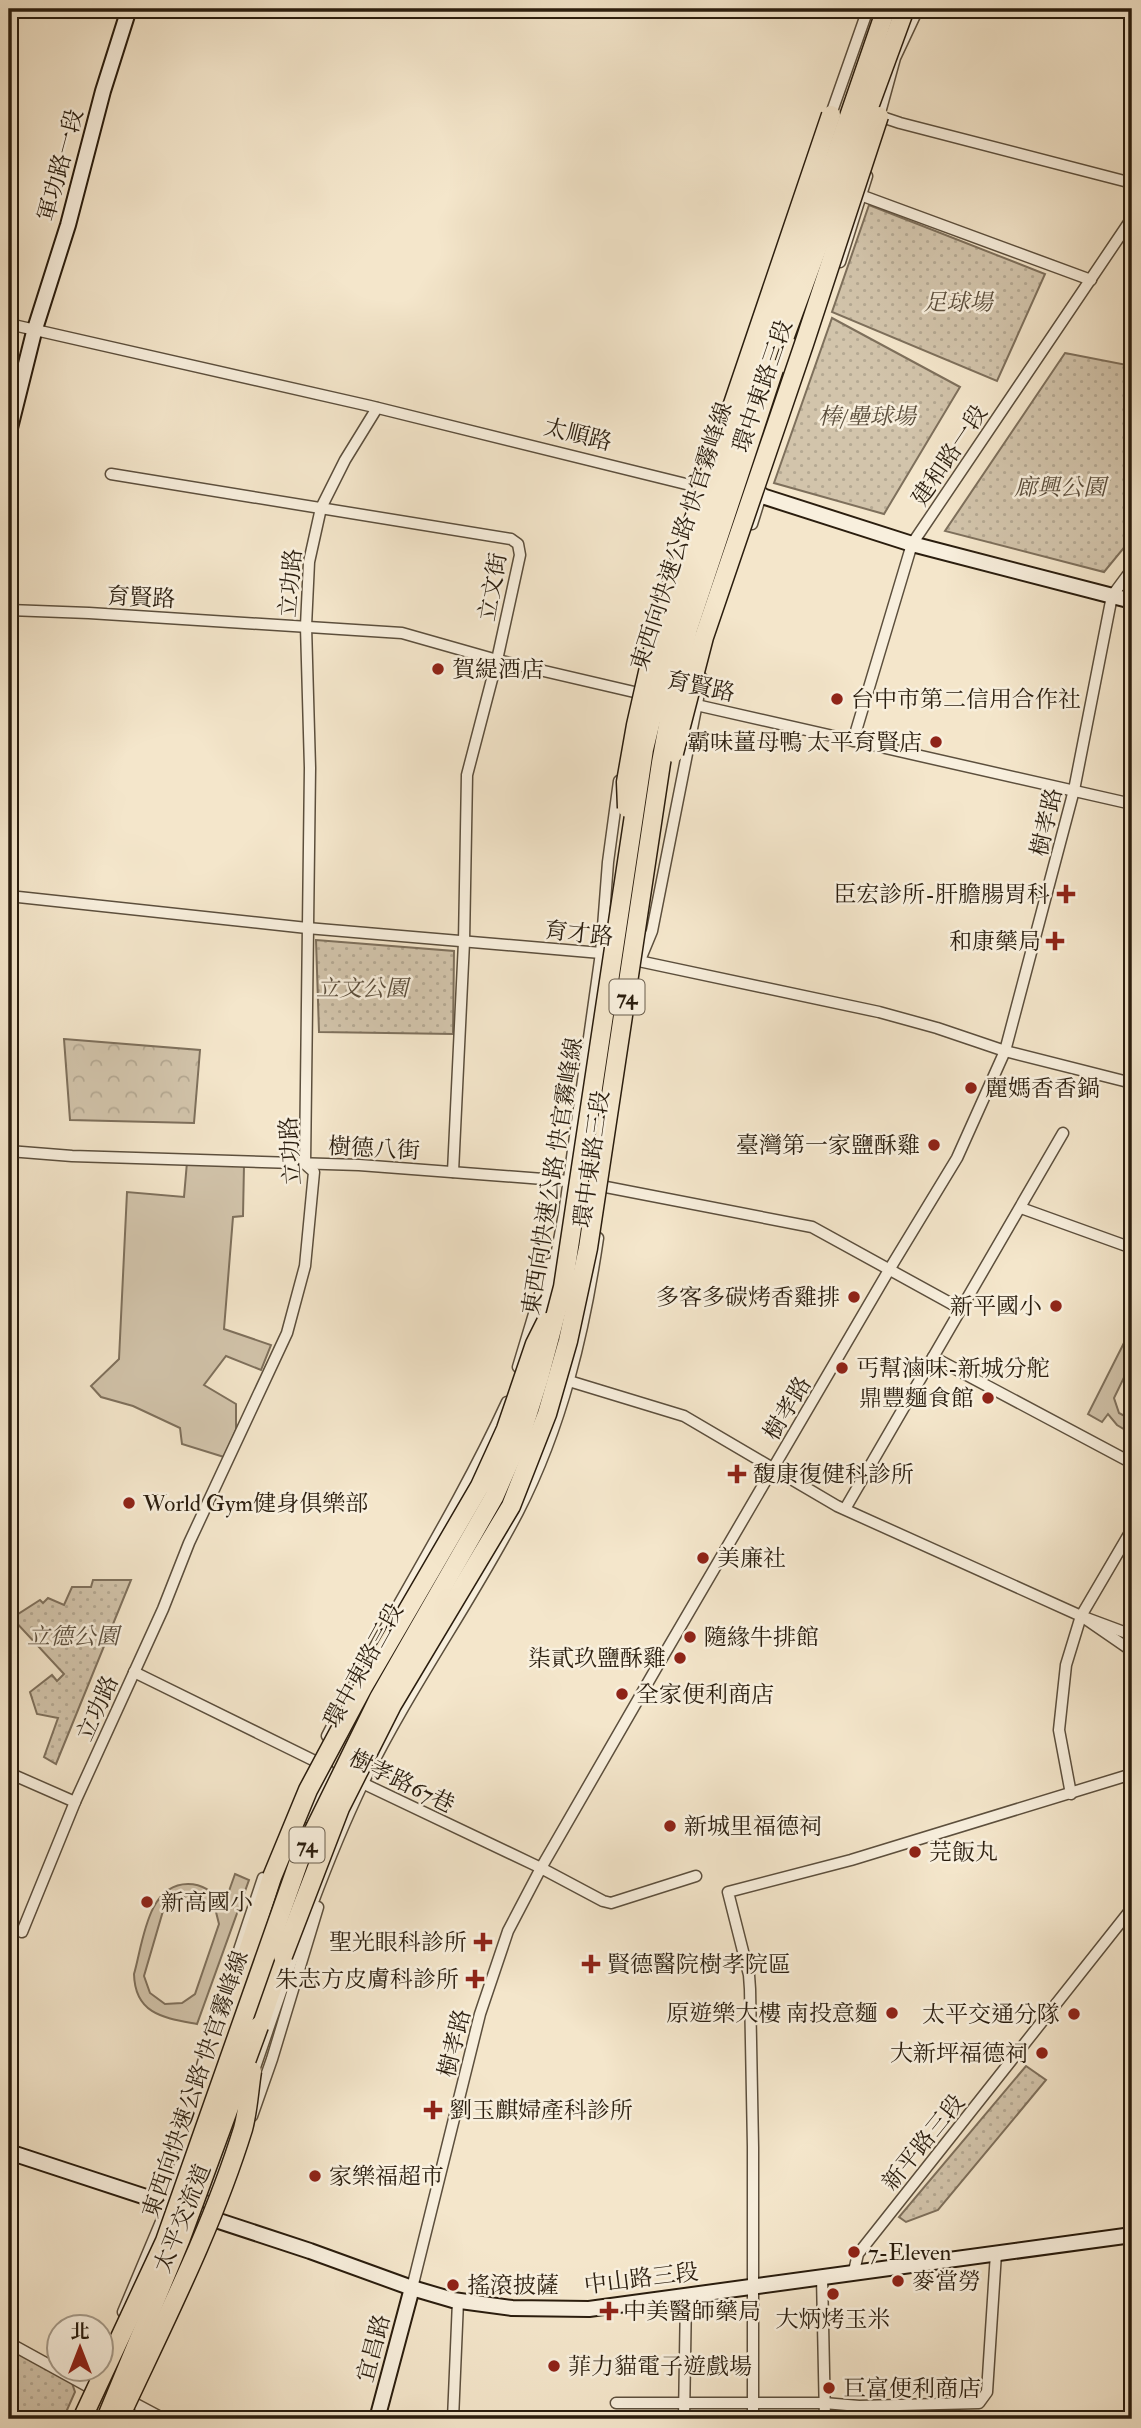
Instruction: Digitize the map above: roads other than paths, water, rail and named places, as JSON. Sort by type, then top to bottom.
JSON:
[{"type":"highway","name":"東西向快速公路 快官霧峰線","points":[[82,2419],[165,2241],[299,1861],[379,1698],[494,1497],[520,1438],[563,1287],[645,749],[676,619],[886,9]]},
{"type":"highway","name":"東西向快速公路 快官霧峰線","points":[[105,2419],[181,2238],[283,1956],[340,1808],[392,1705],[510,1506],[547,1414],[568,1341],[588,1248],[661,763],[688,629],[785,337],[905,9]]},
{"type":"highway","points":[[627,861],[626,782],[660,619],[833,109]]},
{"type":"highway","points":[[647,865],[704,637],[879,116]]},
{"type":"highway","name":"74","points":[[188,2137],[271,1877],[308,1790],[363,1687],[480,1486],[506,1429],[535,1344],[563,1287]]},
{"type":"highway","name":"太平交流道","points":[[121,2419],[194,2258],[244,2127],[259,2026]]},
{"type":"street","name":"軍功路一段","points":[[9,432],[34,332],[68,225],[99,103],[129,9]]},
{"type":"street","name":"環中東路三段","points":[[116,2327],[168,2205],[188,2137],[227,2041],[292,1846],[329,1767],[483,1489],[509,1436],[532,1373],[569,1181],[601,953],[608,862],[622,760],[635,693],[656,619],[703,488],[801,191],[868,9]]},
{"type":"street","name":"環中東路三段","points":[[640,960],[652,931],[704,660],[863,195],[879,116],[895,58],[918,9]]},
{"type":"street","points":[[833,109],[879,116],[1132,183]]},
{"type":"street","name":"環中東路三段","points":[[105,2419],[230,2136],[334,1850],[363,1783],[519,1511],[545,1454],[580,1341],[640,960],[665,765],[694,634],[798,344],[850,181],[879,116]]},
{"type":"street","points":[[863,195],[1091,280]]},
{"type":"street","name":"建和路一段","points":[[853,741],[912,544],[1132,218]]},
{"type":"street","name":"太順路","points":[[9,324],[34,332],[377,408],[703,488],[762,496],[912,544],[1132,601]]},
{"type":"street","name":"立功路","points":[[22,1932],[75,1802],[194,1532],[287,1333],[305,1266],[314,1172],[305,1164],[310,768],[306,626],[309,562],[321,508],[345,460],[377,408]]},
{"type":"street","name":"立文街","points":[[111,474],[511,538],[518,544],[520,555],[497,660],[467,775],[464,942],[453,1172]]},
{"type":"street","name":"環中東路三段","points":[[601,953],[649,695],[703,488]]},
{"type":"street","name":"樹孝路","points":[[412,2288],[480,2014],[508,1931],[541,1867],[957,1158],[1005,1051],[1074,790],[1112,596],[1132,569]]},
{"type":"street","name":"育賢路","points":[[9,610],[306,626],[402,634],[635,693],[1132,804]]},
{"type":"street","name":"育才路","points":[[9,896],[307,928],[601,953],[879,1012],[1005,1051],[1132,1083]]},
{"type":"street","points":[[845,1510],[1063,1133]]},
{"type":"street","name":"樹德八街","points":[[9,1151],[72,1156],[359,1165],[569,1181]]},
{"type":"street","points":[[606,1187],[812,1227],[961,1310]]},
{"type":"street","points":[[1021,1208],[1132,1248]]},
{"type":"street","name":"環中東路三段","points":[[188,2137],[211,2034],[256,1896],[279,1839],[354,1684],[483,1454],[504,1409],[564,1214]]},
{"type":"street","points":[[933,1357],[1132,1463]]},
{"type":"street","points":[[569,1381],[684,1416],[845,1510],[1081,1616],[1132,1634]]},
{"type":"street","points":[[1071,1794],[1059,1730],[1066,1665],[1081,1616],[1132,1530]]},
{"type":"street","points":[[1081,1616],[1132,1651]]},
{"type":"street","name":"樹孝路67巷","points":[[134,1672],[541,1867],[603,1901],[611,1903],[696,1876]]},
{"type":"street","points":[[9,1773],[75,1802]]},
{"type":"street","points":[[753,2419],[750,1989],[749,1975],[728,1892],[851,1860],[1132,1774]]},
{"type":"street","name":"環中東路三段","points":[[121,2419],[132,2402],[214,2221],[272,2059],[334,1850]]},
{"type":"street","name":"新平路三段","points":[[854,2271],[858,2254],[1132,1908]]},
{"type":"street","name":"中山路三段","points":[[9,2152],[310,2251],[412,2288],[458,2301],[512,2308],[589,2309],[1132,2235]]},
{"type":"street","points":[[616,2403],[824,2403],[859,2406],[979,2403],[987,2392],[996,2253]]},
{"type":"street","points":[[822,2276],[825,2419]]},
{"type":"street","name":"宜昌路","points":[[377,2419],[412,2288]]},
{"type":"street","points":[[684,2419],[686,2296]]},
{"type":"street","points":[[453,2419],[458,2301]]},
{"type":"street","points":[[9,2343],[89,2387]]},
{"type":"street","points":[[74,2419],[91,2382]]},
{"type":"street","points":[[132,2402],[164,2419]]},
{"type":"place","name":"賀緹酒店","points":[[438,669]]},
{"type":"place","name":"台中市第二信用合作社","points":[[837,699]]},
{"type":"place","name":"霸味薑母鴨 太平育賢店","points":[[936,742]]},
{"type":"place","name":"臣宏診所-肝膽腸胃科","points":[[1066,894]]},
{"type":"place","name":"和康藥局","points":[[1055,941]]},
{"type":"place","name":"麗媽香香鍋","points":[[971,1088]]},
{"type":"place","name":"臺灣第一家鹽酥雞","points":[[934,1145]]},
{"type":"place","name":"多客多碳烤香雞排","points":[[854,1297]]},
{"type":"place","name":"新平國小","points":[[1056,1306]]},
{"type":"place","name":"丐幫滷味-新城分舵","points":[[842,1368]]},
{"type":"place","name":"鼎豐麵食館","points":[[988,1398]]},
{"type":"place","name":"馥康復健科診所","points":[[737,1474]]},
{"type":"place","name":"World Gym健身俱樂部","points":[[129,1503]]},
{"type":"place","name":"美廉社","points":[[703,1558]]},
{"type":"place","name":"隨緣牛排館","points":[[690,1637]]},
{"type":"place","name":"柒貳玖鹽酥雞","points":[[680,1658]]},
{"type":"place","name":"全家便利商店","points":[[622,1694]]},
{"type":"place","name":"新城里福德祠","points":[[670,1826]]},
{"type":"place","name":"芫飯丸","points":[[915,1852]]},
{"type":"place","name":"新高國小","points":[[147,1902]]},
{"type":"place","name":"聖光眼科診所","points":[[483,1942]]},
{"type":"place","name":"賢德醫院樹孝院區","points":[[591,1964]]},
{"type":"place","name":"朱志方皮膚科診所","points":[[475,1979]]},
{"type":"place","name":"原遊樂大樓 南投意麵","points":[[892,2013]]},
{"type":"place","name":"太平交通分隊","points":[[1074,2014]]},
{"type":"place","name":"大新坪福德祠","points":[[1042,2053]]},
{"type":"place","name":"劉玉麒婦產科診所","points":[[433,2110]]},
{"type":"place","name":"家樂福超市","points":[[315,2176]]},
{"type":"place","name":"7-Eleven","points":[[854,2252]]},
{"type":"place","name":"麥當勞","points":[[898,2281]]},
{"type":"place","name":"搖滾披薩","points":[[453,2285]]},
{"type":"place","name":"大炳烤玉米","points":[[833,2294]]},
{"type":"place","name":"中美醫師藥局","points":[[609,2311]]},
{"type":"place","name":"菲力貓電子遊戲場","points":[[554,2366]]},
{"type":"place","name":"巨富便利商店","points":[[829,2388]]},
{"type":"park label","name":"足球場","points":[[958,302]]},
{"type":"park label","name":"棒/壘球場","points":[[867,416]]},
{"type":"park label","name":"廊興公園","points":[[1060,487]]},
{"type":"park label","name":"立文公園","points":[[362,988]]},
{"type":"park label","name":"立德公園","points":[[73,1636]]}]
